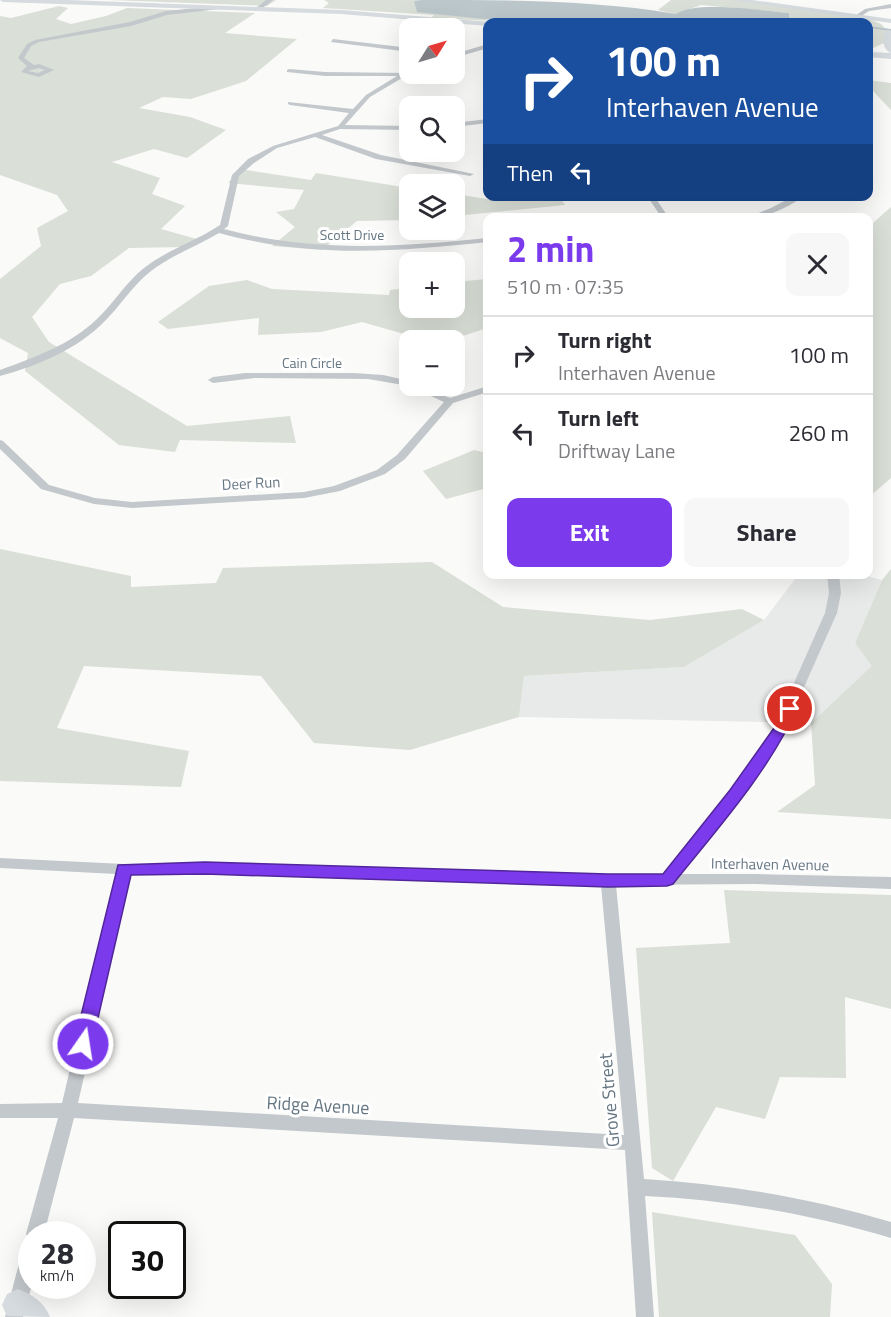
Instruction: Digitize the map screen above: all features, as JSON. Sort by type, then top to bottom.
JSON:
[{"type":"street","points":[[3,0],[167,9],[219,8],[373,14],[483,24]]},
{"type":"street","points":[[258,9],[270,0]]},
{"type":"street","points":[[741,0],[862,17],[891,7]]},
{"type":"street","points":[[32,67],[21,58],[24,50],[37,42],[131,24],[167,9]]},
{"type":"street","points":[[886,27],[891,51]]},
{"type":"street","points":[[873,50],[880,46],[886,27]]},
{"type":"street","points":[[333,41],[399,49]]},
{"type":"street","points":[[465,53],[483,47]]},
{"type":"street","points":[[873,53],[891,56]]},
{"type":"street","points":[[465,55],[483,56]]},
{"type":"street","points":[[289,71],[325,74],[399,73]]},
{"type":"street","points":[[340,127],[368,96],[399,78]]},
{"type":"street","points":[[290,103],[353,111]]},
{"type":"street","points":[[465,124],[483,122]]},
{"type":"street","points":[[0,373],[52,354],[73,343],[101,319],[124,291],[149,268],[218,230],[226,223],[233,182],[241,170],[274,147],[340,127],[399,128]]},
{"type":"street","points":[[313,134],[379,157],[470,174]]},
{"type":"street","points":[[765,213],[791,201]]},
{"type":"street","name":"Scott Drive","points":[[218,230],[284,245],[325,249],[483,240]]},
{"type":"street","name":"Cain Circle","points":[[213,380],[237,375],[334,375],[373,377],[399,382]]},
{"type":"street","points":[[450,401],[483,391]]},
{"type":"street","name":"Cain Circle","points":[[438,396],[450,401]]},
{"type":"street","name":"Deer Run","points":[[0,443],[45,487],[94,501],[132,505],[304,495],[352,484],[392,465],[450,401]]},
{"type":"street","points":[[667,880],[736,794],[780,729],[831,613],[835,593],[834,579]]},
{"type":"street","name":"Interhaven Avenue","points":[[0,863],[124,869],[205,868],[608,880],[891,883]]},
{"type":"street","points":[[38,1221],[68,1110],[124,869]]},
{"type":"street","name":"Grove Street","points":[[608,880],[633,1143],[645,1317]]},
{"type":"street","name":"Ridge Avenue","points":[[0,1111],[68,1110],[633,1143]]},
{"type":"street","points":[[636,1187],[708,1190],[769,1199],[838,1214],[891,1230]]},
{"type":"shaded area","points":[[109,0],[276,0],[267,6]]},
{"type":"shaded area","points":[[324,0],[421,0],[414,1],[483,21],[431,18],[434,15],[323,8],[329,3]]},
{"type":"shaded area","points":[[671,0],[735,0],[867,18],[789,18],[789,13],[701,5],[676,14],[658,10]]},
{"type":"shaded area","points":[[414,1],[581,3],[676,14],[686,10],[714,7],[789,13],[789,18],[483,19],[417,12]]},
{"type":"shaded area","points":[[59,6],[68,8],[56,19],[71,24],[106,16],[127,8],[255,13],[225,33],[297,39],[246,81],[191,99],[163,97],[139,108],[190,117],[226,130],[187,158],[154,149],[112,162],[160,178],[152,194],[185,206],[161,229],[197,239],[183,247],[129,248],[91,276],[60,284],[32,317],[49,342],[187,426],[290,416],[296,443],[180,440],[175,452],[119,445],[25,371],[28,353],[0,338],[0,279],[41,246],[37,228],[68,211],[57,195],[0,175],[0,16],[11,18]]},
{"type":"shaded area","points":[[873,20],[881,24],[888,32],[884,43],[873,48]]},
{"type":"shaded area","points":[[873,81],[891,83],[891,110],[873,91]]},
{"type":"shaded area","points":[[240,169],[311,180],[316,173],[399,186],[399,220],[357,221],[322,250],[272,246],[295,227],[276,212],[294,209],[304,190],[228,183]]},
{"type":"shaded area","points":[[465,196],[483,198],[483,201],[562,201],[565,205],[483,213],[465,215]]},
{"type":"shaded area","points":[[891,207],[891,478],[873,494],[873,223]]},
{"type":"shaded area","points":[[483,279],[483,329],[465,335],[465,330],[399,330],[399,333],[362,322],[321,332],[258,335],[259,318],[168,329],[158,322],[209,286],[247,280],[272,289],[389,295],[390,290],[399,289],[399,318],[465,318],[465,281]]},
{"type":"shaded area","points":[[474,450],[483,452],[483,489],[446,499],[423,471]]},
{"type":"shaded area","points":[[0,549],[131,576],[131,587],[216,583],[223,568],[432,562],[503,607],[650,620],[742,609],[764,620],[684,667],[524,676],[519,717],[410,750],[314,743],[261,676],[84,666],[57,728],[189,751],[181,787],[0,781]]},
{"type":"shaded area","points":[[891,569],[891,819],[777,812],[815,785],[811,723],[872,666],[855,643],[882,580]]},
{"type":"shaded area","points":[[873,578],[882,580],[855,643],[873,666],[811,723],[519,717],[524,676],[684,667],[764,620],[795,579]]},
{"type":"shaded area","points":[[724,890],[891,895],[891,1009],[845,997],[846,1078],[780,1077],[765,1119],[716,1107],[673,1181],[652,1168],[636,948],[730,943]]},
{"type":"shaded area","points":[[652,1212],[795,1235],[832,1284],[830,1317],[659,1317]]},
{"type":"waterway","points":[[873,28],[891,30]]},
{"type":"route","points":[[83,1044],[124,869],[205,868],[667,880],[736,794],[780,729],[790,709]]}]
